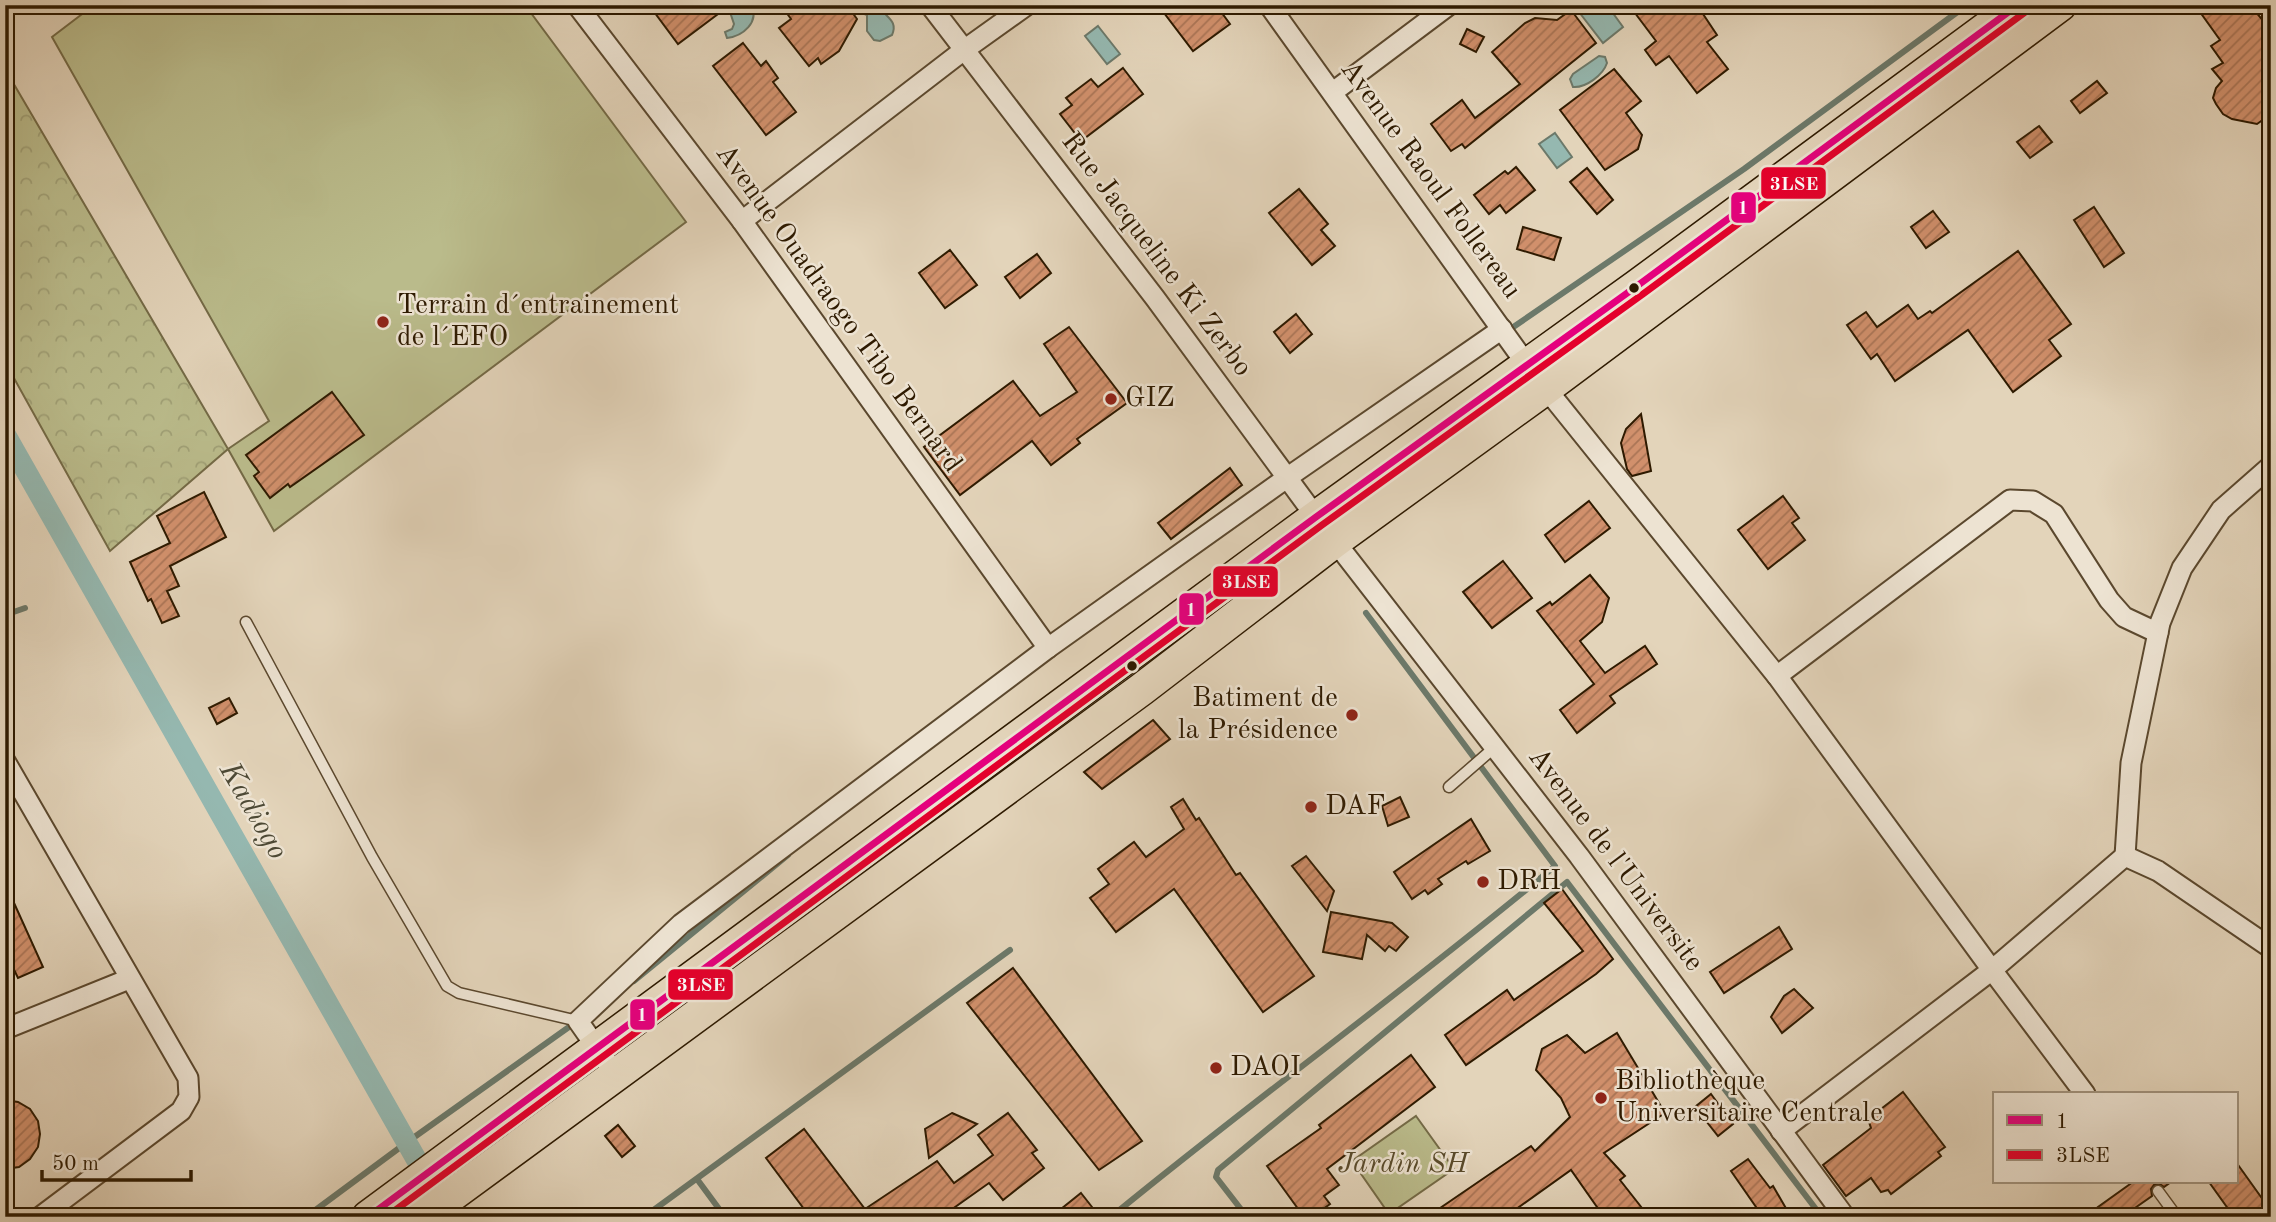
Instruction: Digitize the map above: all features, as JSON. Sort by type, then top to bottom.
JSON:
[{"type":"main road","points":[[1536,376],[2018,5]]},
{"type":"main road","points":[[377,1210],[598,1048],[1536,376],[2060,5]]},
{"type":"main road","points":[[422,1217],[1142,690],[1325,529]]},
{"type":"street","name":"Avenue Ouadraogo Tibo Bernard","points":[[578,5],[741,221],[1048,648]]},
{"type":"street","name":"Rue Jacqueline Ki Zerbo","points":[[930,5],[1155,298],[1325,529]]},
{"type":"street","points":[[741,221],[1027,5]]},
{"type":"street","name":"Avenue Raoul Follereau","points":[[1269,5],[1536,376],[1777,676],[2084,1092]]},
{"type":"street","points":[[1333,92],[1449,5]]},
{"type":"street","points":[[616,1075],[578,1021],[681,924],[1048,648],[1502,329]]},
{"type":"street","points":[[1781,1130],[1992,970],[2125,856],[2131,763],[2160,623],[2182,568],[2221,510],[2271,466]]},
{"type":"street","points":[[1777,676],[2010,500],[2033,500],[2054,514],[2109,600],[2124,617],[2158,633]]},
{"type":"street","name":"Avenue de l'Universite","points":[[1325,529],[1496,747],[1845,1217]]},
{"type":"street","points":[[5,761],[13,794],[129,979],[187,1078],[189,1097],[181,1111],[40,1217]]},
{"type":"street","points":[[2125,856],[2158,871],[2271,948]]},
{"type":"street","points":[[5,1030],[129,979]]},
{"type":"lane","points":[[246,622],[372,857],[451,990],[578,1021]]},
{"type":"lane","points":[[1449,787],[1496,747]]},
{"type":"lane","points":[[2158,1191],[2177,1217]]},
{"type":"green space","name":"Terrain d´entrainement de l´EFO","points":[[94,5],[525,5],[686,222],[274,531],[228,449],[269,421],[52,37]]},
{"type":"green space","points":[[5,69],[228,449],[110,551],[5,362]]},
{"type":"green space","name":"Jardin SH","points":[[1416,1116],[1454,1169],[1389,1214],[1352,1161]]},
{"type":"water","points":[[734,5],[751,5],[752,22],[744,31],[727,38],[725,32],[732,29],[734,24],[730,12]]},
{"type":"water","points":[[855,5],[879,5],[892,22],[892,35],[880,41],[874,40],[867,31],[867,15],[859,12]]},
{"type":"water","points":[[1588,5],[1607,5],[1623,27],[1603,43],[1579,12]]},
{"type":"water","points":[[1098,26],[1120,54],[1107,64],[1085,36]]},
{"type":"water","points":[[1599,56],[1605,57],[1607,63],[1602,72],[1588,83],[1573,87],[1570,79],[1573,74]]},
{"type":"water","points":[[1555,133],[1572,157],[1557,168],[1539,144]]},
{"type":"building","points":[[649,5],[730,5],[678,44]]},
{"type":"building","points":[[781,5],[847,5],[857,19],[839,51],[821,64],[818,58],[809,66],[779,28],[791,19]]},
{"type":"building","points":[[1158,5],[1216,5],[1230,24],[1193,51]]},
{"type":"building","points":[[1629,5],[1697,5],[1717,35],[1707,42],[1728,69],[1697,93],[1669,56],[1656,65],[1645,50],[1656,41]]},
{"type":"building","points":[[2195,5],[2250,5],[2271,30],[2271,114],[2257,124],[2232,119],[2223,114],[2216,104],[2213,98],[2222,81],[2212,69],[2223,63],[2211,46],[2220,40]]},
{"type":"building","points":[[1571,10],[1596,43],[1465,148],[1462,144],[1451,151],[1431,124],[1462,100],[1475,118],[1520,84],[1492,52],[1525,23],[1535,18],[1557,20]]},
{"type":"building","points":[[1467,29],[1484,37],[1476,52],[1460,44]]},
{"type":"building","points":[[743,43],[761,66],[766,61],[778,78],[773,82],[796,112],[766,135],[713,66]]},
{"type":"building","points":[[1123,68],[1143,94],[1081,141],[1060,114],[1072,105],[1066,98],[1091,79],[1098,87]]},
{"type":"building","points":[[1614,69],[1641,101],[1626,113],[1642,135],[1638,149],[1605,170],[1560,110]]},
{"type":"building","points":[[2097,81],[2107,93],[2080,113],[2071,101]]},
{"type":"building","points":[[2039,126],[2052,142],[2030,158],[2017,142]]},
{"type":"building","points":[[1516,167],[1535,190],[1506,213],[1500,205],[1489,214],[1474,195],[1505,171],[1508,174]]},
{"type":"building","points":[[1587,168],[1613,200],[1597,214],[1570,182]]},
{"type":"building","points":[[1299,189],[1328,224],[1321,230],[1335,246],[1312,265],[1269,213]]},
{"type":"building","points":[[2094,207],[2124,253],[2104,267],[2074,220]]},
{"type":"building","points":[[1933,211],[1949,232],[1926,248],[1911,227]]},
{"type":"building","points":[[1523,227],[1561,238],[1554,260],[1517,249]]},
{"type":"building","points":[[950,250],[977,285],[945,308],[919,273]]},
{"type":"building","points":[[2018,251],[2071,324],[2049,340],[2061,356],[2013,392],[1968,330],[1895,381],[1877,354],[1871,359],[1847,325],[1866,312],[1877,327],[1908,305],[1918,319],[1930,311],[1932,313]]},
{"type":"building","points":[[1037,254],[1051,273],[1020,298],[1005,277]]},
{"type":"building","points":[[1296,314],[1312,334],[1290,353],[1274,332]]},
{"type":"building","points":[[1069,327],[1127,403],[1077,439],[1080,443],[1051,465],[1032,441],[960,495],[924,447],[1013,381],[1040,416],[1077,392],[1044,344]]},
{"type":"building","points":[[332,392],[364,435],[270,498],[254,476],[259,472],[246,455]]},
{"type":"building","points":[[1641,414],[1651,471],[1632,476],[1627,469],[1621,443],[1626,429]]},
{"type":"building","points":[[1230,468],[1242,485],[1171,539],[1158,523]]},
{"type":"building","points":[[204,492],[226,537],[170,566],[179,586],[167,591],[179,616],[162,623],[151,599],[148,601],[130,562],[170,543],[157,516]]},
{"type":"building","points":[[1783,496],[1799,518],[1792,523],[1805,540],[1768,569],[1738,530]]},
{"type":"building","points":[[1589,501],[1610,528],[1565,562],[1545,535]]},
{"type":"building","points":[[1503,561],[1532,598],[1492,628],[1463,592]]},
{"type":"building","points":[[1590,575],[1609,598],[1602,622],[1580,641],[1605,673],[1645,646],[1657,664],[1610,696],[1615,703],[1577,733],[1560,710],[1594,684],[1537,611],[1550,602],[1552,605]]},
{"type":"building","points":[[229,698],[237,713],[217,724],[209,708]]},
{"type":"building","points":[[1153,720],[1170,739],[1102,789],[1084,772]]},
{"type":"building","points":[[1400,797],[1409,817],[1388,826],[1382,806]]},
{"type":"building","points":[[1183,799],[1196,820],[1199,818],[1236,875],[1240,873],[1314,976],[1263,1012],[1174,889],[1116,932],[1090,898],[1109,884],[1098,869],[1134,842],[1146,857],[1184,829],[1171,807]]},
{"type":"building","points":[[1471,819],[1490,851],[1468,864],[1466,861],[1438,879],[1442,884],[1428,894],[1425,890],[1412,899],[1394,872]]},
{"type":"building","points":[[1306,856],[1334,891],[1327,911],[1292,866]]},
{"type":"building","points":[[5,883],[43,967],[18,978],[5,951]]},
{"type":"building","points":[[1562,889],[1613,959],[1596,974],[1466,1065],[1445,1035],[1507,990],[1514,1000],[1583,951],[1544,903]]},
{"type":"building","points":[[1331,912],[1392,923],[1408,937],[1396,951],[1389,946],[1385,951],[1367,935],[1362,959],[1323,952]]},
{"type":"building","points":[[1779,927],[1792,949],[1724,993],[1710,972]]},
{"type":"building","points":[[1013,968],[1142,1141],[1099,1170],[967,1003]]},
{"type":"building","points":[[1794,989],[1813,1008],[1782,1033],[1771,1017],[1784,996]]},
{"type":"building","points":[[1617,1033],[1665,1113],[1604,1153],[1625,1176],[1620,1180],[1649,1217],[1604,1217],[1571,1170],[1505,1217],[1427,1217],[1531,1146],[1535,1151],[1570,1117],[1561,1098],[1536,1070],[1542,1049],[1567,1035],[1585,1053]]},
{"type":"building","points":[[1411,1055],[1435,1087],[1327,1169],[1339,1185],[1324,1196],[1330,1204],[1312,1217],[1304,1217],[1267,1166],[1321,1128],[1319,1125]]},
{"type":"building","points":[[1903,1092],[1945,1147],[1938,1152],[1941,1156],[1891,1194],[1888,1190],[1881,1192],[1871,1178],[1846,1196],[1823,1165],[1871,1128],[1868,1119]]},
{"type":"building","points":[[1711,1094],[1733,1124],[1718,1136],[1695,1107]]},
{"type":"building","points":[[5,1100],[18,1102],[30,1109],[38,1121],[40,1134],[38,1147],[30,1159],[19,1167],[5,1169]]},
{"type":"building","points":[[952,1113],[977,1124],[929,1158],[925,1129]]},
{"type":"building","points":[[1008,1113],[1037,1150],[1032,1153],[1044,1168],[1003,1200],[989,1183],[941,1217],[810,1217],[766,1158],[804,1129],[865,1209],[937,1161],[954,1183],[993,1155],[978,1135]]},
{"type":"building","points":[[618,1125],[635,1146],[622,1157],[605,1136]]},
{"type":"building","points":[[1748,1159],[1770,1188],[1773,1186],[1791,1217],[1763,1217],[1731,1171]]},
{"type":"building","points":[[2238,1165],[2271,1211],[2271,1217],[2234,1217],[2210,1184],[2238,1184]]},
{"type":"building","points":[[2130,1184],[2160,1184],[2151,1189],[2152,1196],[2122,1217],[2105,1217],[2098,1207]]},
{"type":"building","points":[[1081,1193],[1092,1207],[1080,1217],[1051,1217]]},
{"type":"waterway","points":[[1506,332],[1744,169],[1967,5]]},
{"type":"waterway","name":"Kadiogo","points":[[5,434],[449,1217]]},
{"type":"waterway","points":[[5,615],[25,608]]},
{"type":"waterway","points":[[1111,1217],[1555,866],[1366,613]]},
{"type":"waterway","points":[[634,981],[788,855]]},
{"type":"waterway","points":[[1247,1217],[1216,1177],[1218,1170],[1567,882],[1822,1217]]},
{"type":"waterway","points":[[644,1217],[1010,950]]},
{"type":"waterway","points":[[306,1217],[576,1022]]},
{"type":"waterway","points":[[697,1179],[725,1217]]},
{"type":"transit line","name":"1","points":[[368,1217],[1316,517],[1637,286],[2018,5]]},
{"type":"transit line","name":"3LSE","points":[[386,1217],[1322,525],[1643,294],[2024,13]]},
{"type":"place","name":"Terrain d´entrainement de l´EFO","points":[[383,322]]},
{"type":"place","name":"GIZ","points":[[1111,399]]},
{"type":"place","name":"Batiment de la Présidence","points":[[1352,715]]},
{"type":"place","name":"DAF","points":[[1311,807]]},
{"type":"place","name":"DRH","points":[[1483,882]]},
{"type":"place","name":"DAOI","points":[[1216,1068]]},
{"type":"place","name":"Bibliothèque Universitaire Centrale","points":[[1601,1098]]}]
